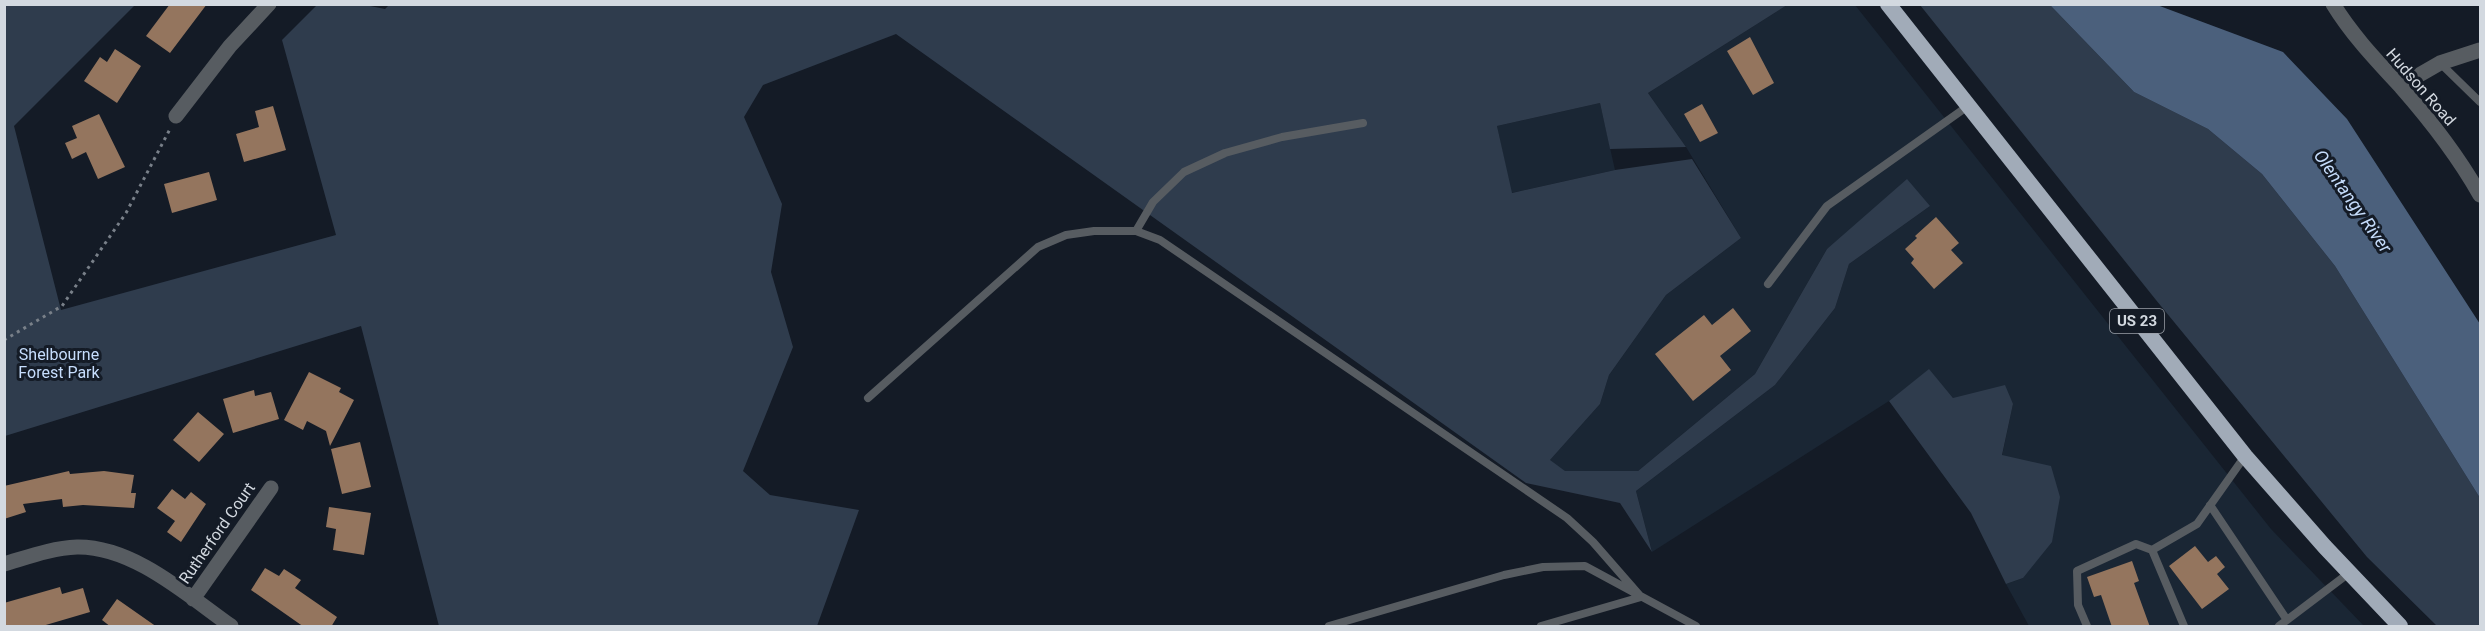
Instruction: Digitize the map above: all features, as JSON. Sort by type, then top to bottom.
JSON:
[{"type":"highway","name":"US 23","points":[[1888,4],[2245,456],[2400,627]]},
{"type":"street","points":[[176,116],[230,46],[268,4]]},
{"type":"street","name":"Hudson Road","points":[[2333,4],[2369,55],[2400,86],[2449,147],[2481,195]]},
{"type":"street","points":[[2400,86],[2440,63],[2481,50]]},
{"type":"street","name":"Rutherford Court","points":[[193,599],[271,488]]},
{"type":"street","points":[[4,564],[62,548],[79,547],[107,551],[131,559],[231,627]]},
{"type":"lane","points":[[2440,63],[2481,102]]},
{"type":"lane","points":[[1768,284],[1827,206],[1968,106]]},
{"type":"lane","points":[[1136,231],[1153,202],[1184,172],[1225,153],[1282,137],[1363,123]]},
{"type":"lane","points":[[868,398],[1038,247],[1066,235],[1094,231],[1136,231],[1160,240],[1567,518],[1593,542],[1641,597]]},
{"type":"lane","points":[[2152,550],[2197,524],[2245,456]]},
{"type":"lane","points":[[2210,505],[2287,620]]},
{"type":"lane","points":[[2087,627],[2079,605],[2077,571],[2136,544],[2152,550],[2184,627]]},
{"type":"lane","points":[[1329,627],[1504,575],[1543,567],[1585,566],[1696,627]]},
{"type":"lane","points":[[2279,627],[2349,573]]},
{"type":"lane","points":[[1541,627],[1641,597]]},
{"type":"path","points":[[4,339],[62,306],[126,213],[164,144]]},
{"type":"shaded area","points":[[1787,5],[1855,5],[2271,529],[2364,626],[2029,626],[2006,584],[2023,578],[2002,456],[2013,404],[1953,398],[1929,370],[1889,401],[1652,552],[1636,491],[1775,385],[1835,308],[1849,264],[1930,206],[1827,249],[1755,374],[1638,471],[1564,471],[1549,461],[1600,404],[1609,375],[1666,295],[1741,238],[1686,147],[1648,93]]},
{"type":"shaded area","points":[[1600,103],[1615,170],[1511,193],[1497,126]]},
{"type":"green space","name":"Shelbourne Forest Park","points":[[390,4],[1787,5],[1648,93],[1686,147],[1610,149],[1600,103],[1497,126],[1512,193],[1615,170],[1692,159],[1741,238],[1666,295],[1609,375],[1600,404],[1550,460],[1565,471],[1638,471],[1755,374],[1827,249],[1907,179],[1930,206],[1849,264],[1835,308],[1775,385],[1636,491],[1652,552],[1620,503],[1526,483],[896,34],[763,85],[744,117],[782,204],[771,272],[793,347],[743,471],[770,495],[859,510],[817,626],[439,626],[361,326],[5,436],[5,5],[135,5],[14,126],[61,310],[336,235],[282,40],[317,5],[365,5],[385,9]]},
{"type":"green space","points":[[1920,5],[2050,5],[2134,92],[2208,129],[2262,174],[2335,266],[2480,498],[2480,626],[2437,626],[2367,557],[2156,300]]},
{"type":"green space","points":[[1929,369],[1953,398],[2005,385],[2013,404],[2002,455],[2051,466],[2060,497],[2052,542],[2023,578],[2006,584],[1971,513],[1889,401]]},
{"type":"water","name":"Olentangy River","points":[[2050,5],[2157,5],[2283,52],[2347,119],[2480,324],[2480,498],[2335,266],[2262,174],[2208,129],[2134,92]]},
{"type":"building","points":[[170,4],[207,4],[170,53],[146,36]]},
{"type":"building","points":[[1750,37],[1774,83],[1753,95],[1727,51]]},
{"type":"building","points":[[115,49],[141,66],[117,103],[84,81],[100,57],[107,62]]},
{"type":"building","points":[[1702,104],[1718,133],[1700,142],[1684,114]]},
{"type":"building","points":[[273,106],[286,150],[244,162],[236,134],[259,127],[255,111]]},
{"type":"building","points":[[99,114],[125,167],[98,179],[86,152],[72,159],[65,143],[77,138],[72,126]]},
{"type":"building","points":[[209,172],[217,200],[172,213],[164,184]]},
{"type":"building","points":[[1936,217],[1959,243],[1951,250],[1963,263],[1934,289],[1911,263],[1914,259],[1905,249],[1917,238],[1915,236]]},
{"type":"building","points":[[1733,308],[1751,331],[1720,356],[1731,370],[1693,401],[1655,354],[1704,315],[1712,325]]},
{"type":"building","points":[[309,372],[341,388],[339,392],[354,400],[330,446],[326,431],[307,421],[303,430],[284,420]]},
{"type":"building","points":[[254,390],[255,396],[271,392],[279,419],[233,433],[223,399]]},
{"type":"building","points":[[198,412],[224,434],[199,462],[173,440]]},
{"type":"building","points":[[360,442],[371,487],[342,494],[331,449]]},
{"type":"building","points":[[69,471],[70,474],[104,471],[134,475],[131,493],[136,493],[134,508],[83,505],[63,507],[62,499],[23,504],[26,512],[4,519],[4,486]]},
{"type":"building","points":[[172,489],[185,499],[191,492],[206,504],[181,542],[167,532],[175,521],[157,508]]},
{"type":"building","points":[[329,507],[371,513],[364,555],[333,550],[336,529],[326,527]]},
{"type":"building","points":[[2195,546],[2208,562],[2216,556],[2225,567],[2217,574],[2229,589],[2202,609],[2169,566]]},
{"type":"building","points":[[2132,561],[2139,581],[2134,583],[2150,627],[2112,627],[2101,595],[2094,597],[2087,577]]},
{"type":"building","points":[[265,568],[279,576],[284,569],[301,580],[295,588],[337,617],[331,627],[304,627],[251,590]]},
{"type":"building","points":[[60,587],[62,594],[83,588],[90,612],[39,627],[4,627],[4,603]]},
{"type":"building","points":[[117,599],[157,627],[111,627],[102,620]]}]
